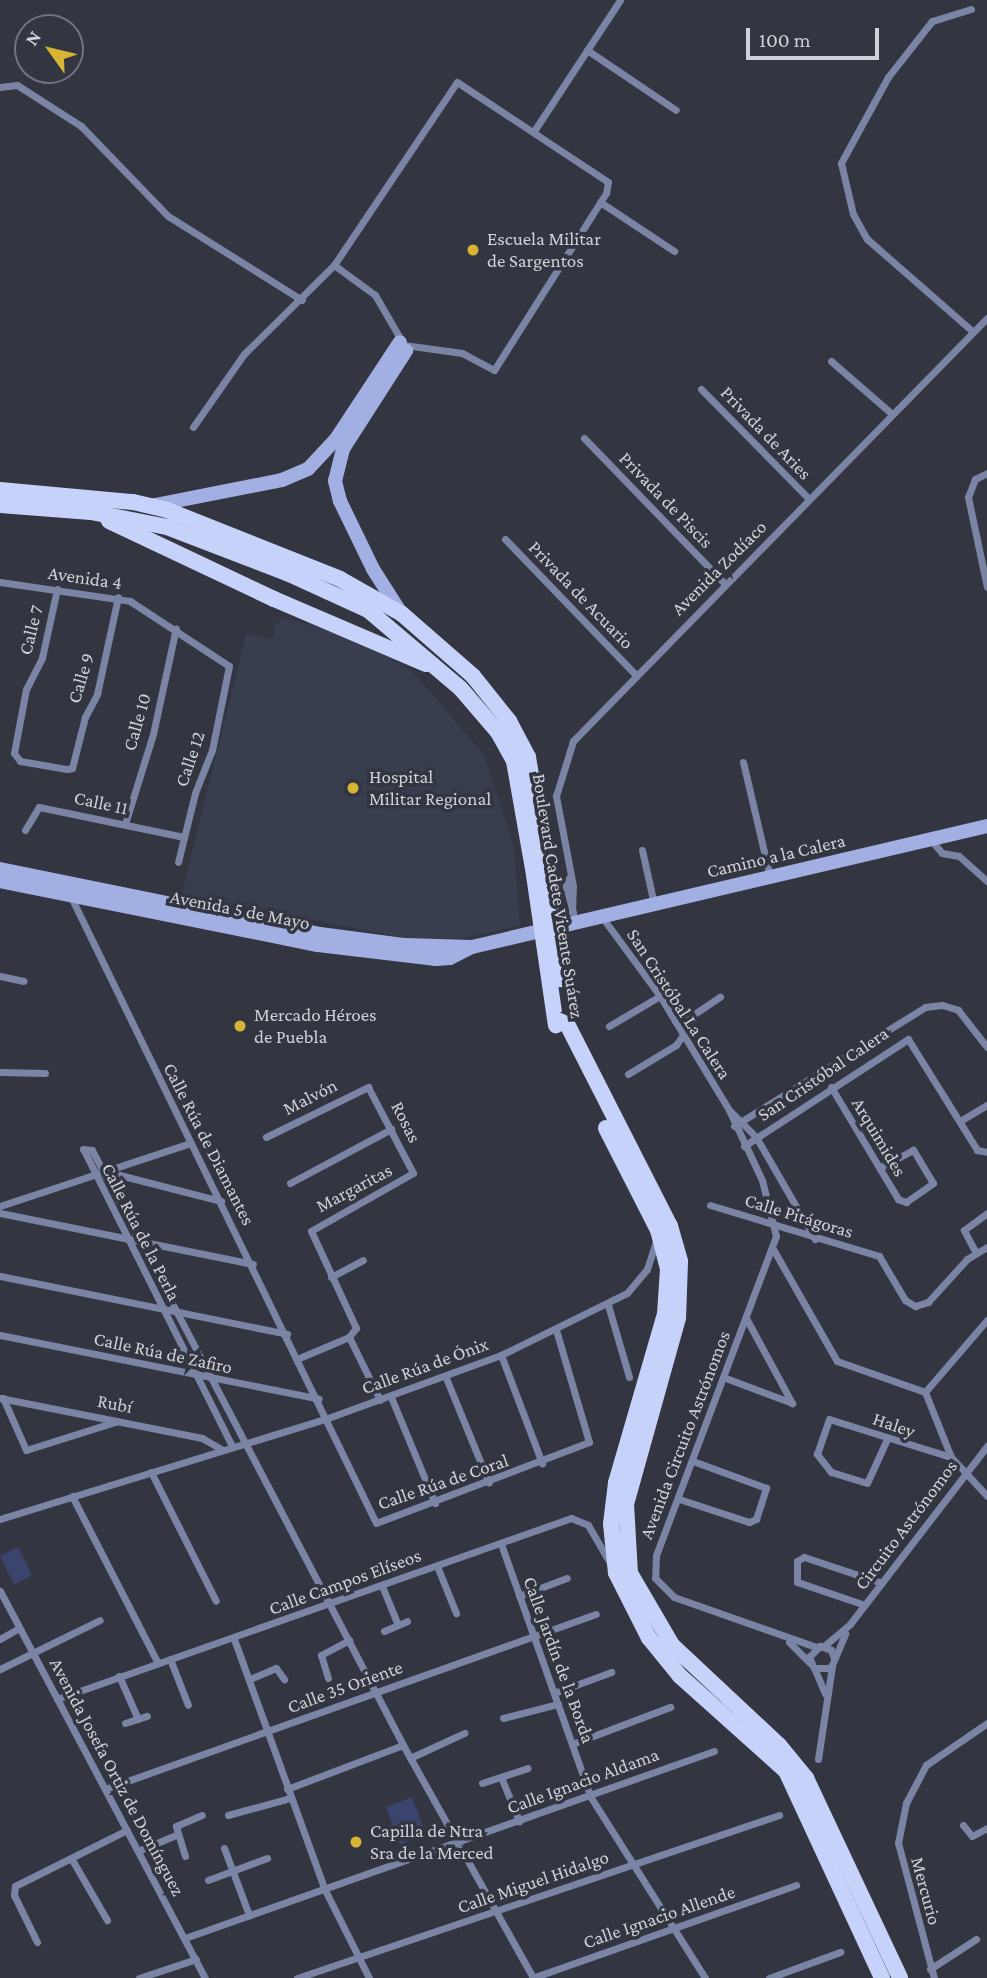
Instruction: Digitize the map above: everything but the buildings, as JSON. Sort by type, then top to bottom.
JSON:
[{"type":"main road","name":"Boulevard Cadete Vicente Suárez","points":[[0,490],[21,500],[167,527],[336,594],[368,610],[447,677],[482,711],[514,761],[540,873]]},
{"type":"main road","name":"Boulevard Cadete Vicente Suárez","points":[[0,505],[21,500],[150,505],[340,579],[402,614],[473,676],[509,721],[528,757],[540,873],[561,1022],[658,1230],[668,1289],[616,1483],[611,1524],[616,1573],[649,1638],[680,1676],[786,1771],[882,1978]]},
{"type":"main road","points":[[90,512],[447,677]]},
{"type":"main road","name":"Boulevard Cadete Vicente Suárez","points":[[561,1022],[670,1226],[680,1262],[678,1318],[626,1504],[631,1573],[672,1645],[779,1745],[806,1778],[900,1978]]},
{"type":"street","points":[[534,131],[620,0]]},
{"type":"street","points":[[971,9],[932,21],[888,77],[841,163],[853,214],[867,239],[971,331]]},
{"type":"street","points":[[587,50],[676,110]]},
{"type":"street","points":[[193,427],[244,354],[302,300],[334,265],[457,82],[606,179],[609,188],[496,369],[488,370],[462,353],[404,345]]},
{"type":"street","points":[[0,87],[16,85],[81,126],[168,216],[302,300]]},
{"type":"street","points":[[600,202],[674,251]]},
{"type":"street","points":[[334,265],[375,295],[404,345]]},
{"type":"street","name":"Avenida Zodíaco","points":[[573,917],[569,877],[557,813],[558,777],[573,741],[635,674],[971,331],[987,318]]},
{"type":"street","points":[[150,505],[282,480],[308,469],[336,439],[404,345]]},
{"type":"street","points":[[402,614],[373,569],[340,501],[335,481],[343,449],[404,345]]},
{"type":"street","points":[[831,361],[892,414]]},
{"type":"street","name":"Privada de Aries","points":[[701,389],[809,499]]},
{"type":"street","name":"Privada de Piscis","points":[[584,438],[725,584]]},
{"type":"street","points":[[987,473],[975,479],[968,497],[987,587]]},
{"type":"street","name":"Privada de Acuario","points":[[505,539],[635,674]]},
{"type":"street","name":"Avenida 4","points":[[0,582],[118,597],[144,606],[229,666]]},
{"type":"street","name":"Calle 7","points":[[57,589],[42,658],[26,689],[15,759],[72,768]]},
{"type":"street","name":"Calle 9","points":[[72,768],[83,724],[97,694],[118,597]]},
{"type":"street","name":"Calle 10","points":[[125,824],[153,734],[176,628]]},
{"type":"street","name":"Calle 12","points":[[178,862],[212,750],[229,666]]},
{"type":"street","points":[[743,762],[770,877]]},
{"type":"street","name":"Calle 11","points":[[25,830],[38,807],[184,837]]},
{"type":"street","name":"Camino a la Calera","points":[[573,917],[601,917],[987,826]]},
{"type":"street","points":[[931,840],[942,853],[959,856],[987,881]]},
{"type":"street","points":[[642,850],[654,905]]},
{"type":"street","name":"Avenida 5 de Mayo","points":[[0,869],[19,879],[68,890],[367,946],[472,947],[573,917]]},
{"type":"street","name":"Avenida 5 de Mayo","points":[[0,881],[19,879]]},
{"type":"street","name":"Calle Rúa de Diamantes","points":[[68,890],[328,1418]]},
{"type":"street","name":"San Cristóbal La Calera","points":[[601,917],[660,996],[729,1110],[734,1126]]},
{"type":"street","points":[[0,976],[23,981]]},
{"type":"street","points":[[609,1026],[660,996]]},
{"type":"street","points":[[675,1021],[687,1019],[720,997]]},
{"type":"street","points":[[734,1126],[925,1007],[942,1004],[958,1010],[987,1048]]},
{"type":"street","points":[[628,1073],[676,1045],[683,1035]]},
{"type":"street","name":"San Cristóbal Calera","points":[[744,1146],[908,1039],[960,1121]]},
{"type":"street","points":[[0,1072],[45,1073]]},
{"type":"street","name":"Rosas","points":[[368,1087],[413,1173]]},
{"type":"street","name":"Malvón","points":[[266,1137],[368,1087]]},
{"type":"street","name":"Arquimides","points":[[831,1087],[879,1168],[902,1201],[933,1183],[916,1152],[909,1150],[879,1168]]},
{"type":"street","points":[[987,1105],[960,1121],[976,1150],[987,1152]]},
{"type":"street","name":"San Cristóbal La Calera","points":[[729,1110],[744,1121]]},
{"type":"street","points":[[744,1121],[815,1240]]},
{"type":"street","name":"Avenida Circuito Astrónomos","points":[[734,1126],[762,1180],[775,1226],[773,1249],[656,1555],[658,1586],[674,1597],[782,1638],[820,1647]]},
{"type":"street","points":[[290,1183],[391,1129]]},
{"type":"street","points":[[0,1206],[93,1173],[191,1143]]},
{"type":"street","name":"Calle Rúa de la Perla","points":[[232,1446],[93,1173],[82,1150],[86,1148],[92,1150],[247,1442],[403,1745],[533,1978]]},
{"type":"street","points":[[103,1171],[221,1201]]},
{"type":"street","name":"Margaritas","points":[[331,1277],[311,1231],[413,1173]]},
{"type":"street","name":"Calle Pitágoras","points":[[710,1205],[815,1240],[879,1256],[905,1300],[915,1306],[928,1302],[976,1253]]},
{"type":"street","points":[[0,1213],[253,1264]]},
{"type":"street","points":[[987,1213],[964,1230],[976,1253],[987,1247]]},
{"type":"street","name":"Calle Rúa de Ónix","points":[[0,1519],[328,1418],[446,1378],[501,1355],[608,1305],[641,1278],[658,1230]]},
{"type":"street","points":[[773,1249],[837,1361],[925,1392],[951,1457],[987,1496]]},
{"type":"street","points":[[299,1358],[349,1337],[356,1328],[331,1277],[363,1261]]},
{"type":"street","points":[[0,1276],[287,1334]]},
{"type":"street","points":[[608,1305],[629,1377]]},
{"type":"street","points":[[723,1377],[792,1403],[746,1318]]},
{"type":"street","points":[[925,1392],[987,1320]]},
{"type":"street","name":"Calle Rúa de Coral","points":[[328,1418],[376,1523],[542,1463],[589,1442],[556,1330]]},
{"type":"street","name":"Calle Rúa de Zafiro","points":[[0,1335],[198,1377],[319,1399]]},
{"type":"street","points":[[349,1337],[380,1400]]},
{"type":"street","points":[[501,1355],[542,1463]]},
{"type":"street","points":[[446,1378],[489,1483]]},
{"type":"street","points":[[391,1397],[435,1503]]},
{"type":"street","points":[[1,1398],[26,1450],[119,1421]]},
{"type":"street","name":"Rubí","points":[[1,1398],[202,1438],[221,1449]]},
{"type":"street","name":"Haley","points":[[887,1439],[871,1479],[862,1484],[831,1472],[818,1458],[829,1419],[951,1457]]},
{"type":"street","name":"Circuito Astrónomos","points":[[818,1759],[833,1661],[850,1624],[987,1446]]},
{"type":"street","points":[[679,1499],[749,1522],[756,1519],[766,1488],[693,1461]]},
{"type":"street","points":[[151,1472],[216,1601]]},
{"type":"street","points":[[72,1496],[158,1663]]},
{"type":"street","name":"Calle Campos Elíseos","points":[[57,1699],[234,1639],[571,1518],[580,1519],[616,1573]]},
{"type":"street","name":"Calle Jardín de la Borda","points":[[500,1544],[590,1796],[705,1978]]},
{"type":"street","points":[[865,1605],[797,1582],[797,1561],[804,1557],[882,1583]]},
{"type":"street","points":[[437,1566],[456,1613]]},
{"type":"street","points":[[519,1595],[567,1578]]},
{"type":"street","points":[[382,1586],[398,1625]]},
{"type":"street","name":"Avenida Josefa Ortiz de Domínguez","points":[[0,1591],[3,1602],[205,1978]]},
{"type":"street","name":"Calle 35 Oriente","points":[[105,1789],[596,1614]]},
{"type":"street","points":[[0,1669],[100,1620]]},
{"type":"street","points":[[384,1632],[407,1621]]},
{"type":"street","name":"Circuito Astrónomos","points":[[820,1647],[850,1624]]},
{"type":"street","points":[[0,1639],[19,1628]]},
{"type":"street","name":"Avenida Circuito Astrónomos","points":[[782,1638],[812,1666]]},
{"type":"street","points":[[234,1639],[324,1888],[369,1978]]},
{"type":"street","points":[[328,1678],[321,1655],[349,1640]]},
{"type":"street","points":[[820,1647],[833,1661],[821,1671],[812,1666],[820,1647]]},
{"type":"street","points":[[170,1659],[188,1706]]},
{"type":"street","name":"Circuito Astrónomos","points":[[812,1666],[826,1701]]},
{"type":"street","points":[[250,1679],[276,1668],[284,1679]]},
{"type":"street","points":[[554,1693],[611,1672]]},
{"type":"street","points":[[119,1676],[138,1719]]},
{"type":"street","points":[[503,1718],[558,1704]]},
{"type":"street","points":[[572,1744],[670,1707]]},
{"type":"street","points":[[125,1723],[147,1716]]},
{"type":"street","name":"Mercurio","points":[[934,1978],[899,1852],[906,1803],[931,1758],[987,1723]]},
{"type":"street","points":[[410,1758],[464,1733]]},
{"type":"street","points":[[287,1788],[403,1745]]},
{"type":"street","name":"Calle Ignacio Aldama","points":[[185,1938],[714,1751]]},
{"type":"street","points":[[482,1783],[528,1768]]},
{"type":"street","points":[[501,1777],[519,1821]]},
{"type":"street","points":[[228,1815],[290,1798]]},
{"type":"street","points":[[185,1856],[176,1824],[202,1815]]},
{"type":"street","name":"Calle Miguel Hidalgo","points":[[297,1978],[779,1815]]},
{"type":"street","points":[[963,1825],[972,1836],[987,1828]]},
{"type":"street","points":[[37,1942],[14,1895],[15,1886],[127,1830]]},
{"type":"street","points":[[138,1851],[178,1834]]},
{"type":"street","points":[[224,1848],[250,1915]]},
{"type":"street","points":[[71,1858],[107,1920]]},
{"type":"street","points":[[208,1880],[267,1858]]},
{"type":"street","name":"Calle Ignacio Allende","points":[[533,1978],[796,1885]]},
{"type":"street","points":[[930,1969],[976,1939]]},
{"type":"street","points":[[769,1978],[840,1952]]},
{"type":"street","points":[[139,1978],[196,1959]]},
{"type":"shaded area","name":"Hospital Militar Regional","points":[[285,618],[352,637],[412,671],[484,755],[514,847],[520,925],[464,938],[409,939],[182,894],[246,634],[272,639],[276,624]]},
{"type":"shaded area","points":[[18,1547],[32,1575],[14,1585],[0,1556]]},
{"type":"shaded area","points":[[412,1797],[426,1835],[400,1845],[386,1807]]},
{"type":"place","name":"Escuela Militar de Sargentos","points":[[473,250]]},
{"type":"place","name":"Hospital Militar Regional","points":[[353,788]]},
{"type":"place","name":"Mercado Héroes de Puebla","points":[[240,1026]]},
{"type":"place","name":"Capilla de Ntra Sra de la Merced","points":[[356,1842]]}]
